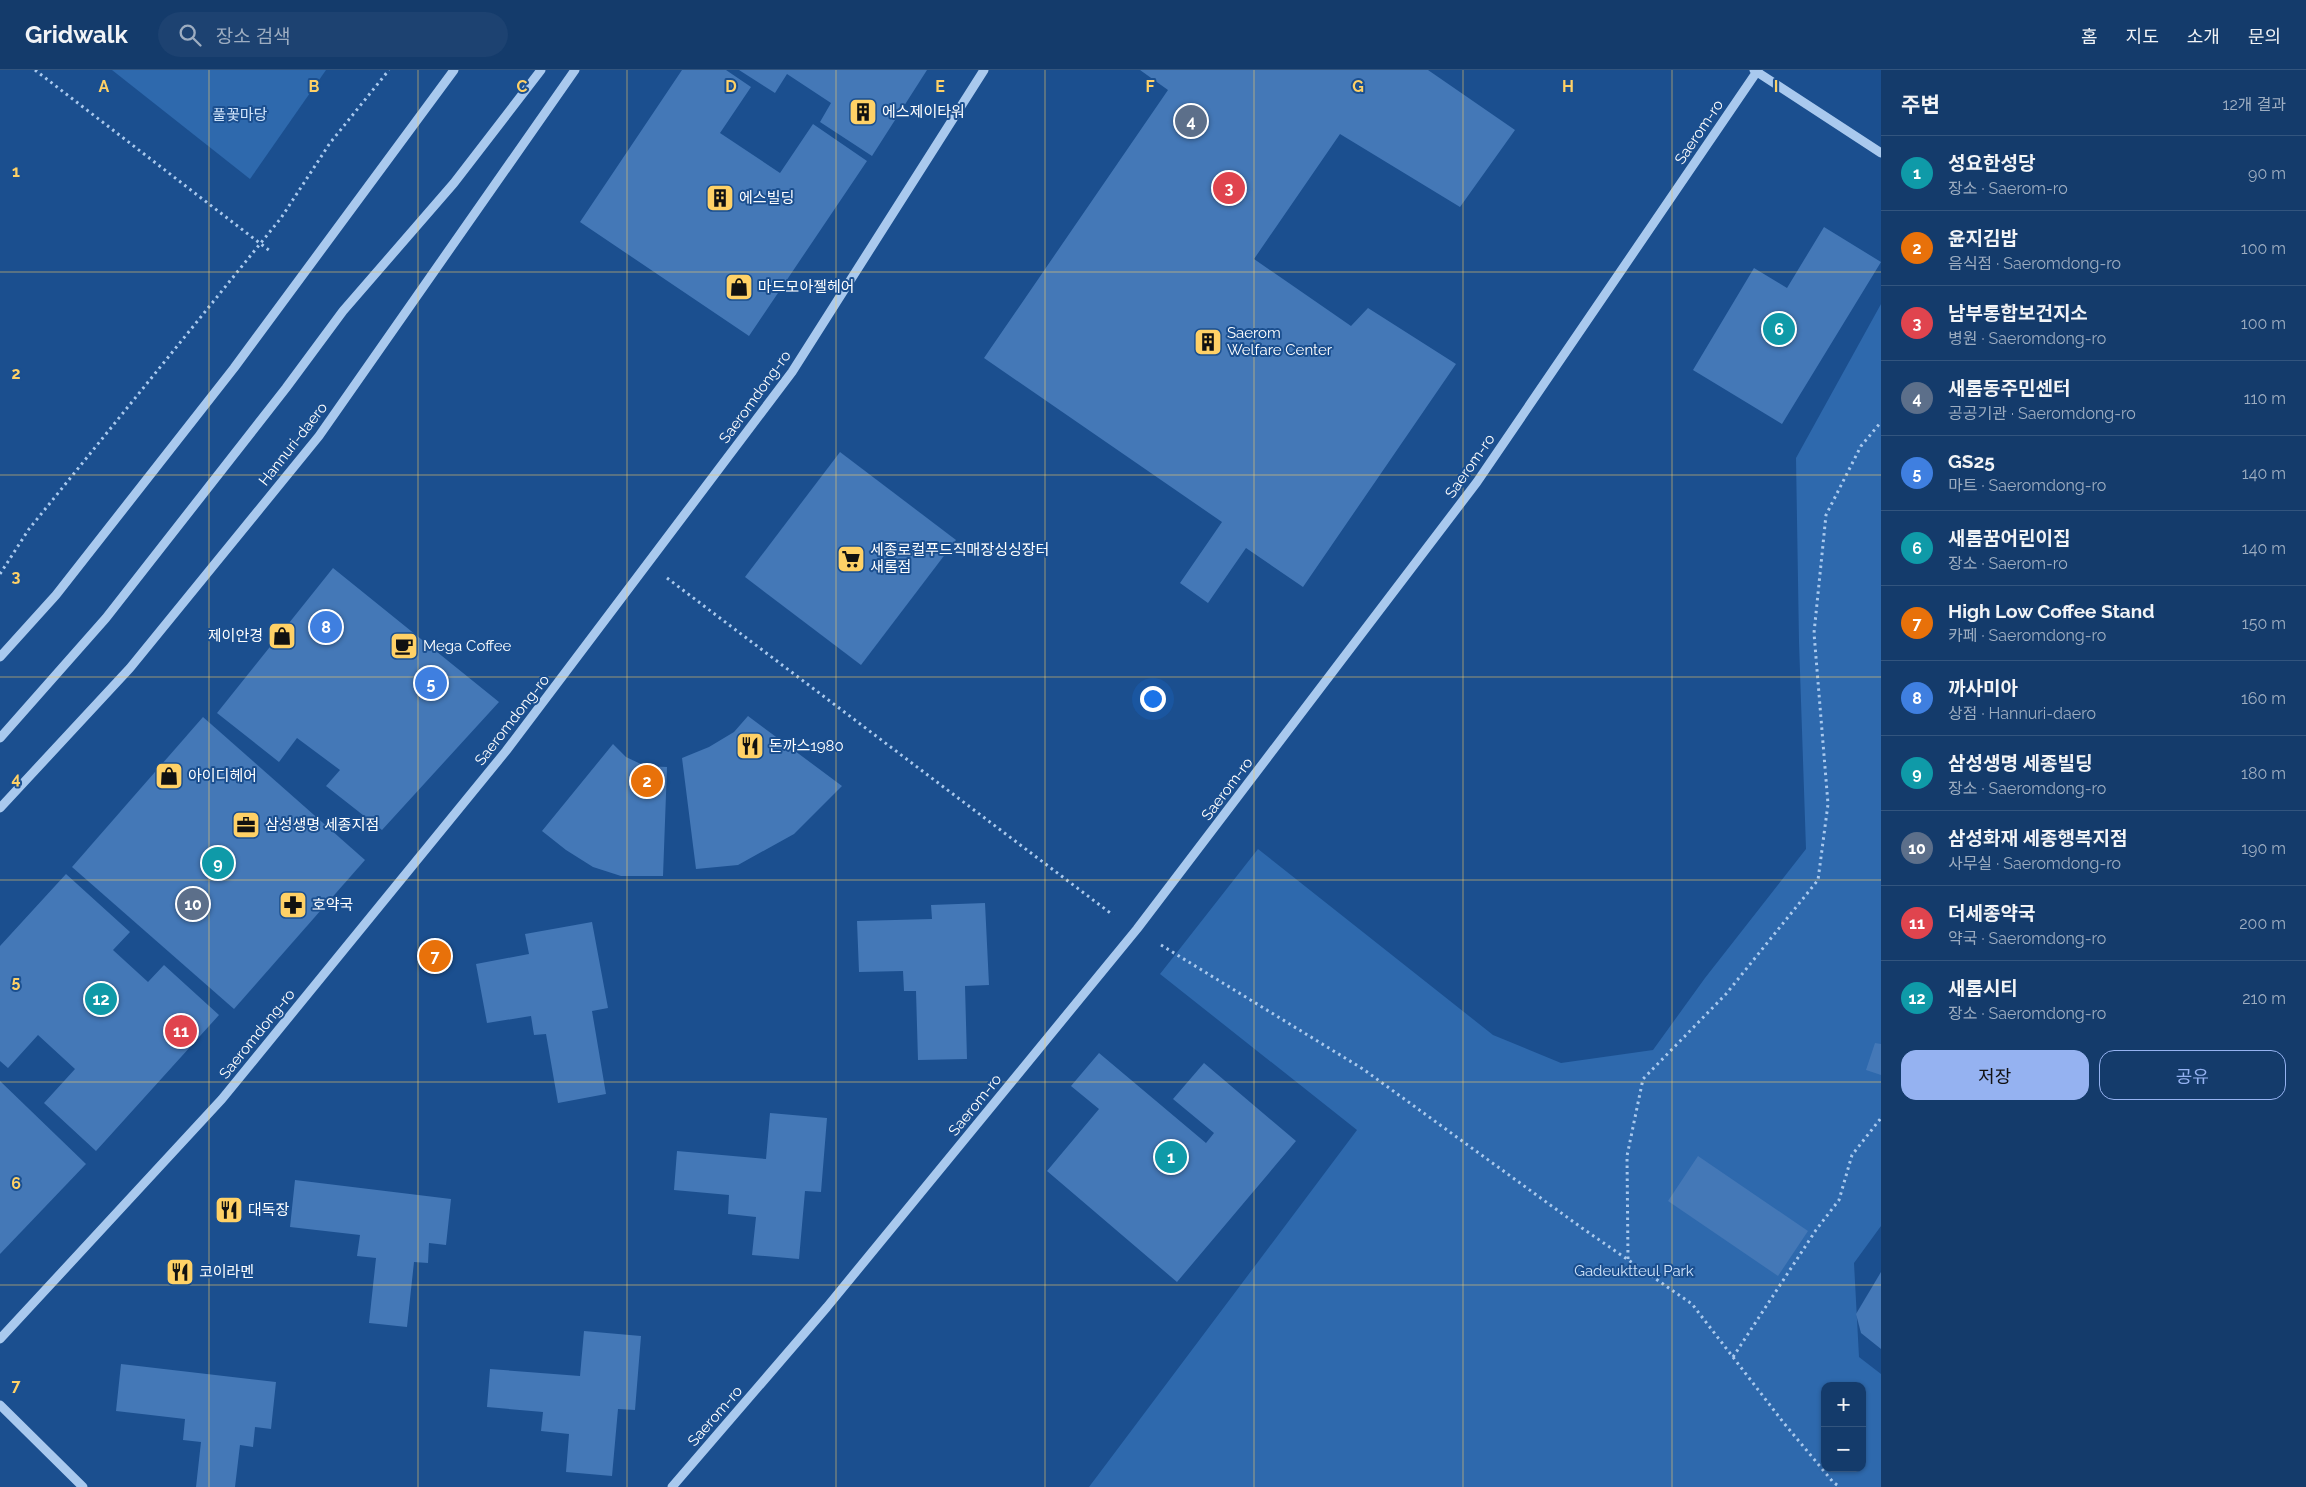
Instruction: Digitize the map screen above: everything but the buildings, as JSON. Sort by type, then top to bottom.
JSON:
[{"type":"street","points":[[0,657],[56,595],[234,368],[454,70]]},
{"type":"street","points":[[0,738],[106,618],[286,388],[343,311],[454,184],[541,70]]},
{"type":"street","name":"Hannuri-daero","points":[[0,808],[130,668],[319,436],[575,70]]},
{"type":"street","name":"Saeromdong-ro","points":[[0,1340],[222,1099],[506,752],[792,372],[984,70]]},
{"type":"street","points":[[1756,71],[1881,153]]},
{"type":"street","name":"Saerom-ro","points":[[672,1487],[828,1307],[1149,913],[1477,482],[1756,71]]},
{"type":"street","points":[[0,1405],[83,1487]]},
{"type":"path","points":[[35,70],[270,251]]},
{"type":"path","points":[[0,574],[28,530],[281,218],[330,143],[389,70]]},
{"type":"path","points":[[1628,1259],[1627,1156],[1643,1079],[1726,994],[1818,880],[1828,804],[1814,633],[1826,516],[1861,446],[1881,422]]},
{"type":"path","points":[[667,578],[1113,915]]},
{"type":"path","points":[[1161,945],[1363,1069],[1692,1304],[1783,1422],[1839,1487]]},
{"type":"path","points":[[1733,1357],[1816,1230],[1839,1200],[1852,1156],[1881,1118]]},
{"type":"green space","name":"풀꽃마당","points":[[112,70],[326,70],[250,179]]},
{"type":"green space","name":"Gadeuktteul Park","points":[[1881,304],[1881,1226],[1854,1263],[1859,1357],[1881,1374],[1881,1487],[1089,1487],[1357,1130],[1160,974],[1258,849],[1493,1035],[1561,1063],[1653,1050],[1705,978],[1806,849],[1799,642],[1796,458]]},
{"type":"place","name":"에스제이타워","points":[[863,112]]},
{"type":"place","name":"새롬동주민센터","points":[[1191,121]]},
{"type":"place","name":"남부통합보건지소","points":[[1229,188]]},
{"type":"place","name":"에스빌딩","points":[[720,198]]},
{"type":"place","name":"마드모아젤헤어","points":[[739,287]]},
{"type":"place","name":"새롬꿈어린이집","points":[[1779,329]]},
{"type":"place","name":"Saerom Welfare Center","points":[[1208,342]]},
{"type":"place","name":"세종로컬푸드직매장싱싱장터 새롬점","points":[[851,559]]},
{"type":"place","name":"까사미아","points":[[326,627]]},
{"type":"place","name":"제이안경","points":[[282,636]]},
{"type":"place","name":"Mega Coffee","points":[[404,646]]},
{"type":"place","name":"GS25","points":[[431,683]]},
{"type":"place","name":"돈까스1980","points":[[750,746]]},
{"type":"place","name":"아이디헤어","points":[[169,776]]},
{"type":"place","name":"윤지김밥","points":[[647,781]]},
{"type":"place","name":"삼성생명 세종지점","points":[[246,825]]},
{"type":"place","name":"삼성생명 세종빌딩","points":[[218,863]]},
{"type":"place","name":"삼성화재 세종행복지점","points":[[193,904]]},
{"type":"place","name":"호약국","points":[[293,905]]},
{"type":"place","name":"High Low Coffee Stand","points":[[435,956]]},
{"type":"place","name":"새롬시티","points":[[101,999]]},
{"type":"place","name":"더세종약국","points":[[181,1031]]},
{"type":"place","name":"성요한성당","points":[[1171,1157]]},
{"type":"place","name":"대독장","points":[[229,1210]]},
{"type":"place","name":"코이라멘","points":[[180,1272]]}]
